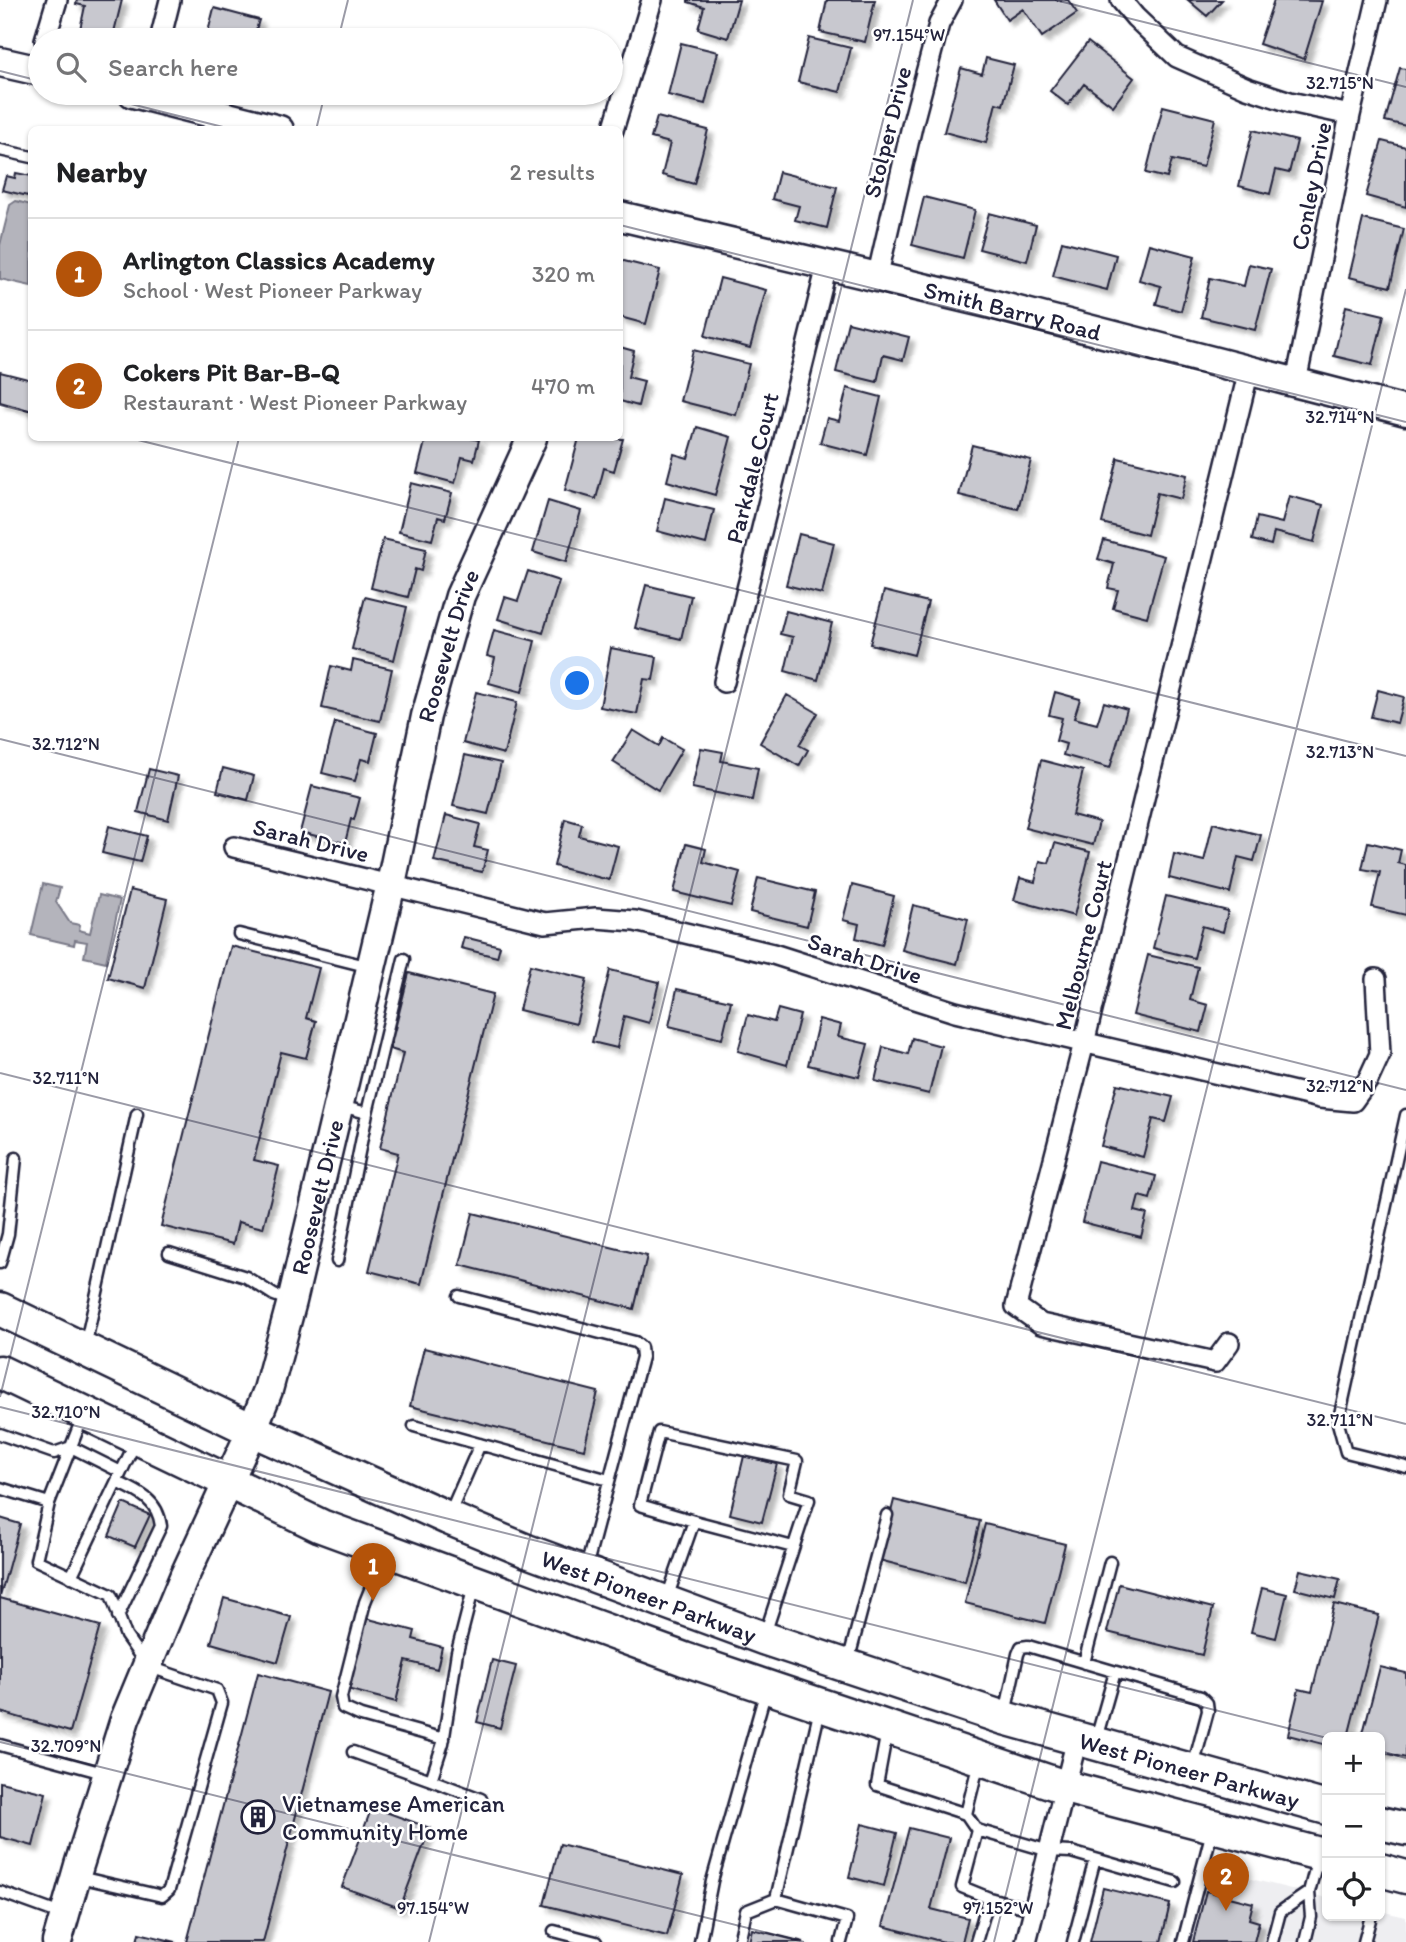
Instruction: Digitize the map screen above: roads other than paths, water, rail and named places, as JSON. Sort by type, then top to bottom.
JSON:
[{"type":"main road","name":"West Pioneer Parkway","points":[[0,1308],[252,1430],[448,1518],[585,1572],[763,1638],[1004,1718],[1322,1807]]},
{"type":"main road","name":"West Pioneer Parkway","points":[[0,1372],[321,1526],[684,1659],[1065,1787],[1322,1855]]},
{"type":"main road","points":[[1385,1824],[1406,1829]]},
{"type":"street","points":[[49,28],[57,0]]},
{"type":"street","points":[[163,28],[170,0]]},
{"type":"street","points":[[623,97],[652,0]]},
{"type":"street","name":"Stolper Drive","points":[[877,278],[939,24],[952,0]]},
{"type":"street","points":[[1121,0],[1135,18],[1177,57],[1247,88],[1290,102],[1350,115]]},
{"type":"street","name":"Conley Drive","points":[[1296,382],[1350,115],[1377,0]]},
{"type":"street","points":[[0,62],[28,64]]},
{"type":"street","points":[[185,105],[264,126]]},
{"type":"street","points":[[614,126],[620,105]]},
{"type":"street","name":"Smith Barry Road","points":[[623,217],[987,303],[1406,411]]},
{"type":"street","name":"Parkdale Court","points":[[724,682],[827,266]]},
{"type":"street","name":"Melbourne Court","points":[[1229,1343],[1214,1362],[1041,1324],[1016,1306],[1084,1042],[1249,370]]},
{"type":"street","name":"Roosevelt Drive","points":[[57,1942],[125,1719],[184,1577],[268,1390],[292,1301],[337,1105],[366,1050],[370,967],[391,884],[426,716],[460,596],[531,441]]},
{"type":"street","name":"Sarah Drive","points":[[234,847],[545,923],[596,918],[635,921],[773,954],[955,1012],[1320,1098],[1353,1101],[1368,1080],[1380,1055],[1376,979]]},
{"type":"street","points":[[1026,1942],[1065,1787],[1086,1741]]},
{"type":"lane","points":[[0,150],[28,156]]},
{"type":"lane","points":[[239,934],[370,967]]},
{"type":"lane","points":[[337,1261],[367,1113],[366,1050],[404,959]]},
{"type":"lane","points":[[337,1105],[367,1113]]},
{"type":"lane","points":[[84,1350],[137,1114]]},
{"type":"lane","points":[[1406,1115],[1338,1423],[1346,1452],[1406,1467]]},
{"type":"lane","points":[[0,1264],[8,1234],[16,1157]]},
{"type":"lane","points":[[169,1253],[246,1277],[274,1295],[292,1301]]},
{"type":"lane","points":[[459,1296],[635,1342],[641,1347],[642,1357],[585,1572]]},
{"type":"lane","points":[[76,1876],[162,1896],[169,1890],[222,1703],[217,1690],[147,1666],[126,1636],[111,1595],[36,1560],[49,1503],[84,1412]]},
{"type":"lane","points":[[414,1426],[609,1480]]},
{"type":"lane","points":[[763,1638],[809,1500],[789,1494],[797,1461],[659,1432],[640,1505],[793,1547]]},
{"type":"lane","points":[[0,1434],[54,1453],[71,1447]]},
{"type":"lane","points":[[71,1577],[138,1438]]},
{"type":"lane","points":[[448,1518],[480,1444]]},
{"type":"lane","points":[[71,1447],[119,1477],[159,1512],[161,1526],[118,1616]]},
{"type":"lane","points":[[0,1488],[49,1503]]},
{"type":"lane","points":[[847,1666],[887,1515]]},
{"type":"lane","points":[[665,1602],[694,1521]]},
{"type":"lane","points":[[386,1550],[365,1602],[341,1697],[344,1708],[361,1717],[444,1739]]},
{"type":"lane","points":[[1084,1663],[1110,1562]]},
{"type":"lane","points":[[431,1780],[444,1739],[457,1652],[475,1582]]},
{"type":"lane","points":[[1004,1718],[1021,1647],[1028,1646],[1201,1697],[1207,1703],[1208,1711],[1192,1771]]},
{"type":"lane","points":[[1086,1741],[1115,1672]]},
{"type":"lane","points":[[701,1942],[712,1881],[767,1686]]},
{"type":"lane","points":[[776,1899],[821,1705]]},
{"type":"lane","points":[[887,1727],[877,1786],[966,1814],[977,1830],[1049,1851],[1071,1852],[1175,1882]]},
{"type":"lane","points":[[0,1745],[107,1774]]},
{"type":"lane","points":[[353,1752],[481,1799]]},
{"type":"lane","points":[[966,1814],[980,1758]]},
{"type":"lane","points":[[1183,1942],[1214,1826]]},
{"type":"lane","points":[[977,1830],[962,1887],[989,1898],[1034,1910]]},
{"type":"lane","points":[[1305,1942],[1311,1917],[1309,1892],[1322,1858]]},
{"type":"lane","points":[[1073,1942],[1095,1859]]},
{"type":"lane","points":[[0,1892],[65,1915]]},
{"type":"lane","points":[[1272,1942],[1280,1912],[1309,1892]]},
{"type":"lane","points":[[976,1942],[989,1898]]},
{"type":"lane","points":[[739,1942],[747,1911],[776,1899],[847,1919],[841,1942]]},
{"type":"lane","points":[[1364,1942],[1370,1921]]},
{"type":"lane","points":[[554,1931],[596,1942]]},
{"type":"place","name":"Arlington Classics Academy","points":[[373,1601]]},
{"type":"place","name":"Vietnamese American Community Home","points":[[258,1817]]},
{"type":"place","name":"Cokers Pit Bar-B-Q","points":[[1226,1911]]}]
